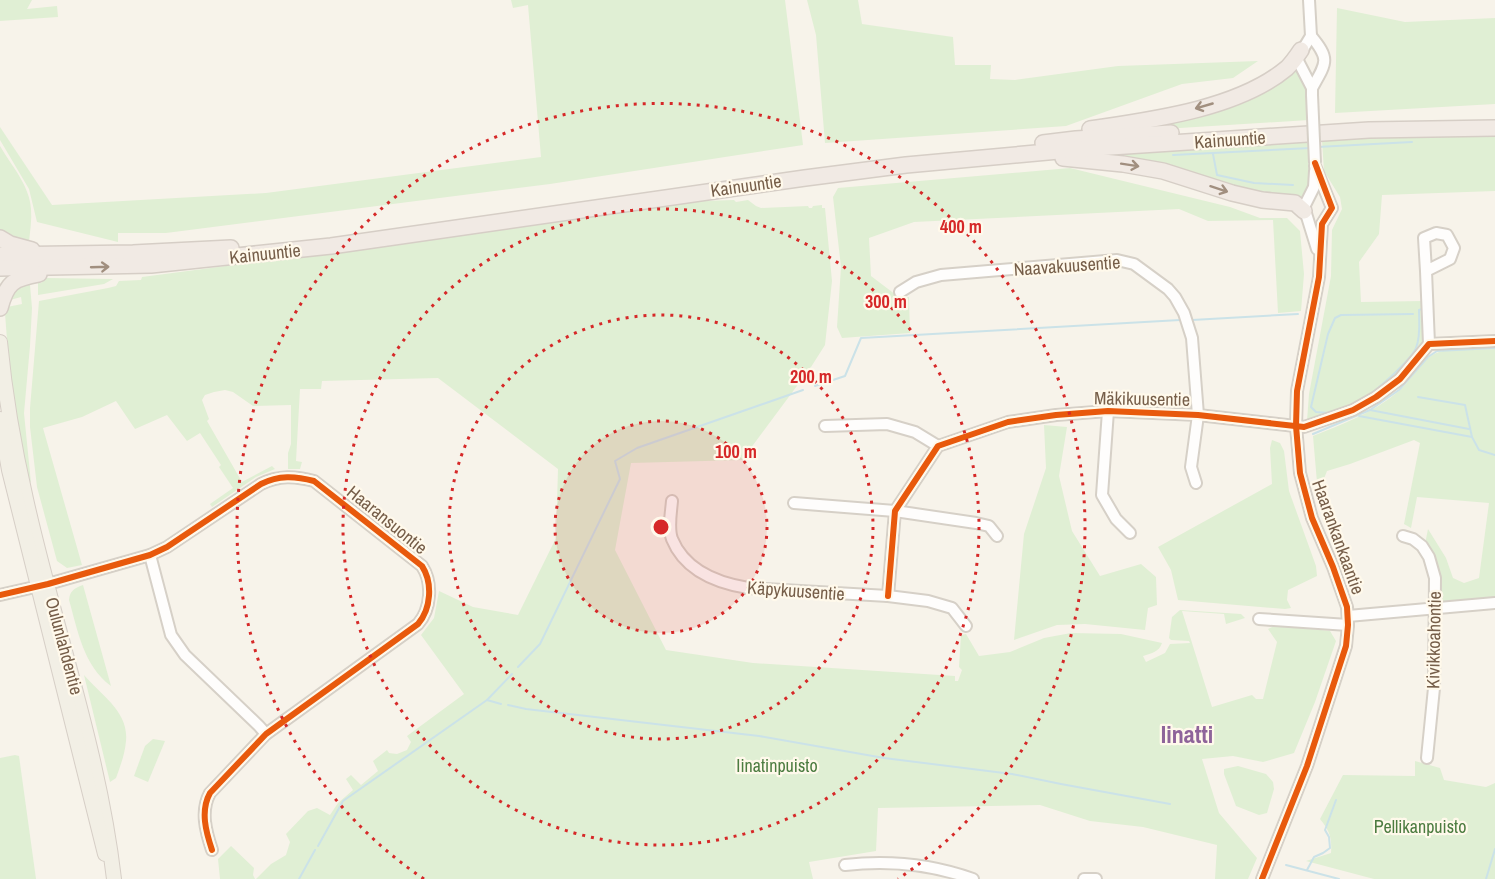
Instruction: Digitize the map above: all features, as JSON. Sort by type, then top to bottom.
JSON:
[{"type":"highway","points":[[1021,150],[1062,133],[1154,119],[1207,106],[1252,90],[1271,80],[1289,66],[1301,50]]},
{"type":"highway","name":"Kainuuntie","points":[[0,268],[151,265],[331,246],[805,178],[1021,150],[1076,139],[1341,123],[1495,119]]},
{"type":"highway","name":"Kainuuntie","points":[[0,255],[144,253],[251,247],[802,170],[1021,150],[1369,130],[1495,128]]},
{"type":"highway","points":[[1021,150],[1163,171],[1232,193],[1262,200],[1295,203],[1306,213]]},
{"type":"highway","points":[[0,238],[20,248],[53,255]]},
{"type":"highway","points":[[0,308],[7,288],[17,280],[78,268]]},
{"type":"main road","name":"Oulunlahdentie","points":[[0,342],[14,446],[43,586]]},
{"type":"main road","name":"Oulunlahdentie","points":[[0,419],[9,470],[90,746],[109,832],[113,879]]},
{"type":"street","points":[[1309,0],[1311,36],[1320,47]]},
{"type":"street","points":[[1301,50],[1311,36]]},
{"type":"street","points":[[1301,50],[1310,45],[1320,47]]},
{"type":"street","name":"Haarankankaantie","points":[[1312,91],[1324,61],[1324,53],[1320,47]]},
{"type":"street","name":"Haarankankaantie","points":[[1301,50],[1297,59],[1312,91],[1315,165],[1314,187],[1305,202],[1319,261]]},
{"type":"street","name":"Haarankankaantie","points":[[1262,879],[1307,766],[1343,658],[1348,620],[1345,598],[1312,518],[1300,473],[1296,426],[1298,391],[1319,278],[1321,232],[1331,204],[1315,165]]},
{"type":"street","points":[[1306,213],[1318,220],[1325,218]]},
{"type":"street","name":"Naavakuusentie","points":[[900,292],[916,282],[941,275],[1117,260],[1134,264],[1175,297],[1184,313],[1192,338],[1198,415],[1191,467],[1196,483]]},
{"type":"street","points":[[1426,271],[1429,344],[1495,340]]},
{"type":"street","name":"Mäkikuusentie","points":[[938,446],[1008,422],[1108,411],[1198,415],[1304,427],[1353,410],[1376,398],[1400,379],[1429,344]]},
{"type":"street","points":[[1108,411],[1102,495],[1116,519],[1130,533]]},
{"type":"street","points":[[825,426],[886,424],[915,432],[938,446],[895,511],[888,596]]},
{"type":"street","name":"Haaransuontie","points":[[0,596],[150,555],[167,547],[261,484],[271,479],[292,477],[314,482],[418,561],[426,572],[429,584],[429,597],[424,617],[418,624],[266,734],[222,778],[207,797],[204,819],[213,850]]},
{"type":"street","name":"Käpykuusentie","points":[[672,501],[671,538],[684,558],[705,576],[725,584],[747,588],[888,596],[928,601],[952,608],[966,626]]},
{"type":"street","points":[[794,503],[895,511],[989,526],[997,536]]},
{"type":"street","name":"Kivikkoahontie","points":[[1403,536],[1419,543],[1429,557],[1435,578],[1433,708],[1427,758]]},
{"type":"street","points":[[150,555],[175,643],[266,734]]},
{"type":"street","points":[[1259,618],[1348,620],[1495,603]]},
{"type":"street","points":[[1270,860],[1272,879]]},
{"type":"street","points":[[845,864],[876,861],[927,866],[973,879]]},
{"type":"street","points":[[1084,879],[1096,879]]},
{"type":"green space","points":[[0,0],[32,0],[27,9],[57,6],[58,17],[0,21]]},
{"type":"green space","points":[[511,0],[785,0],[803,145],[550,184],[166,233],[118,233],[118,242],[37,222],[29,189],[0,140],[0,127],[52,205],[266,193],[541,157],[528,5],[513,8]]},
{"type":"green space","points":[[807,0],[858,0],[862,24],[953,37],[955,65],[991,65],[990,79],[1015,80],[1118,66],[1258,61],[1233,78],[1182,84],[1066,126],[825,143],[816,35]]},
{"type":"green space","points":[[1337,8],[1405,22],[1495,18],[1495,104],[1335,113]]},
{"type":"green space","points":[[1296,69],[1306,86],[1309,120],[1116,132]]},
{"type":"green space","points":[[1495,134],[1495,191],[1382,195],[1379,234],[1359,262],[1361,302],[1423,301],[1424,338],[1401,372],[1378,392],[1339,411],[1307,421],[1309,394],[1331,276],[1332,230],[1342,209],[1340,197],[1324,171],[1322,141],[1324,139]]},
{"type":"green space","points":[[1311,141],[1310,184],[1300,203],[1077,155]]},
{"type":"green space","points":[[0,146],[24,184],[30,200],[29,242],[0,233]]},
{"type":"green space","points":[[1070,168],[1230,207],[1260,218],[1287,218],[1300,231],[1304,274],[1301,311],[1278,313],[1273,220],[1208,221],[1179,209],[914,222],[869,238],[871,276],[900,298],[909,297],[910,333],[842,338],[837,327],[841,267],[833,197],[838,188]]},
{"type":"green space","name":"Iinatinpuisto","points":[[734,200],[736,202],[748,200],[761,208],[808,206],[812,208],[822,205],[822,208],[825,208],[832,281],[825,345],[742,460],[631,463],[615,550],[666,650],[753,663],[955,676],[955,681],[958,681],[962,670],[959,667],[961,635],[966,634],[979,656],[1010,652],[1044,638],[1071,633],[1121,634],[1162,643],[1157,650],[1143,656],[1146,662],[1165,653],[1170,644],[1190,643],[1169,638],[1172,617],[1180,610],[1241,614],[1245,618],[1226,624],[1224,614],[1182,611],[1212,707],[1252,695],[1256,699],[1263,699],[1277,642],[1268,629],[1276,625],[1330,631],[1336,641],[1294,753],[1263,762],[1233,756],[1202,759],[1219,813],[1257,858],[1248,879],[1215,879],[1217,845],[1143,827],[1090,821],[1040,805],[878,808],[876,851],[809,862],[813,879],[256,879],[271,864],[286,855],[290,842],[286,834],[308,811],[317,808],[330,815],[338,803],[353,790],[346,779],[351,775],[361,785],[378,771],[373,761],[387,750],[389,753],[397,754],[407,750],[411,742],[407,736],[464,694],[421,635],[434,618],[439,591],[473,607],[518,615],[556,538],[558,469],[438,378],[322,381],[321,389],[300,389],[296,461],[302,462],[300,469],[288,469],[288,453],[291,444],[291,405],[253,406],[233,392],[225,390],[205,395],[202,400],[209,419],[207,421],[242,482],[272,466],[275,469],[256,477],[212,507],[210,504],[233,488],[200,433],[187,441],[167,415],[135,429],[116,401],[82,417],[43,428],[82,565],[67,568],[57,561],[37,487],[30,427],[39,301],[108,288],[116,286],[119,281],[141,280],[142,277],[448,237],[558,219],[574,219],[580,215],[702,201]]},
{"type":"green space","points":[[39,279],[113,279],[104,284],[38,295],[38,283],[42,283]]},
{"type":"green space","points":[[30,285],[32,308],[24,413],[31,483],[24,471],[12,407],[5,313],[7,307],[22,304],[21,297],[10,300],[12,288]]},
{"type":"green space","points":[[1495,349],[1495,597],[1442,603],[1425,544],[1428,529],[1446,558],[1453,578],[1464,583],[1479,578],[1489,503],[1417,497],[1411,528],[1404,524],[1420,443],[1414,440],[1327,471],[1318,494],[1313,436],[1379,406],[1399,391],[1427,359],[1439,352]]},
{"type":"green space","points":[[1044,425],[1067,427],[1059,476],[1072,531],[1100,576],[1141,564],[1156,577],[1157,605],[1148,608],[1145,630],[1085,624],[1057,625],[1014,640],[1024,534],[1046,468]]},
{"type":"green space","points":[[1272,440],[1280,443],[1284,451],[1289,491],[1316,566],[1317,576],[1288,590],[1287,600],[1291,608],[1178,600],[1171,570],[1158,547],[1272,484],[1270,448]]},
{"type":"green space","points":[[83,585],[111,686],[102,678],[88,658],[75,624],[69,600],[70,594]]},
{"type":"green space","points":[[84,675],[119,713],[126,731],[122,760],[116,778],[110,782]]},
{"type":"green space","points":[[153,739],[165,741],[148,782],[134,776],[145,746]]},
{"type":"green space","points":[[19,756],[36,879],[0,879],[0,758]]},
{"type":"green space","name":"Pellikanpuisto","points":[[1415,761],[1440,768],[1444,780],[1486,787],[1495,783],[1495,879],[1374,879],[1306,861],[1331,853],[1330,835],[1320,819],[1343,775],[1415,776]]},
{"type":"green space","points":[[1238,766],[1266,774],[1273,782],[1274,789],[1267,813],[1259,815],[1236,806],[1224,769]]},
{"type":"green space","points":[[231,846],[254,868],[255,879],[220,879],[218,859]]},
{"type":"waterway","points":[[1317,147],[1412,142]]},
{"type":"waterway","points":[[1173,155],[1311,148]]},
{"type":"waterway","points":[[1213,154],[1217,175],[1254,183],[1293,185]]},
{"type":"waterway","points":[[1369,395],[1395,373],[1413,353],[1419,339],[1419,310],[1422,309]]},
{"type":"waterway","points":[[1192,320],[1298,314]]},
{"type":"waterway","points":[[1329,413],[1316,412],[1311,407],[1328,334],[1335,318],[1341,315],[1413,314]]},
{"type":"waterway","points":[[815,386],[845,376],[861,338],[1180,320]]},
{"type":"waterway","points":[[1313,434],[1370,410],[1399,390],[1428,357],[1437,351],[1495,348]]},
{"type":"waterway","points":[[518,667],[540,644],[620,479],[615,461],[637,448],[803,390]]},
{"type":"waterway","points":[[1418,397],[1465,405],[1472,437]]},
{"type":"waterway","points":[[1370,410],[1469,429]]},
{"type":"waterway","points":[[1359,416],[1472,437],[1479,450],[1495,455]]},
{"type":"waterway","points":[[487,700],[512,674]]},
{"type":"waterway","points":[[318,846],[343,801],[487,700],[501,704]]},
{"type":"waterway","points":[[508,705],[759,736],[884,758],[1012,774],[1170,804]]},
{"type":"waterway","points":[[1307,870],[1314,857],[1330,848],[1329,837],[1325,830],[1336,800]]},
{"type":"waterway","points":[[1486,879],[1495,849]]},
{"type":"waterway","points":[[299,879],[315,850]]},
{"type":"waterway","points":[[1286,865],[1339,879]]},
{"type":"cycle path","points":[[1262,879],[1307,766],[1346,646],[1348,625],[1347,607],[1312,518],[1300,473],[1296,426],[1297,391],[1319,277],[1322,224],[1332,208],[1315,163]]},
{"type":"cycle path","points":[[888,596],[895,511],[938,446],[1008,422],[1108,411],[1198,415],[1304,427],[1353,410],[1376,397],[1400,379],[1429,344],[1495,341]]},
{"type":"cycle path","points":[[0,595],[150,555],[167,547],[261,484],[287,477],[314,481],[422,566],[428,580],[429,596],[426,611],[418,624],[266,734],[210,793],[205,814],[206,829],[212,850]]},
{"type":"district","name":"Iinatti","points":[[1187,735]]}]
